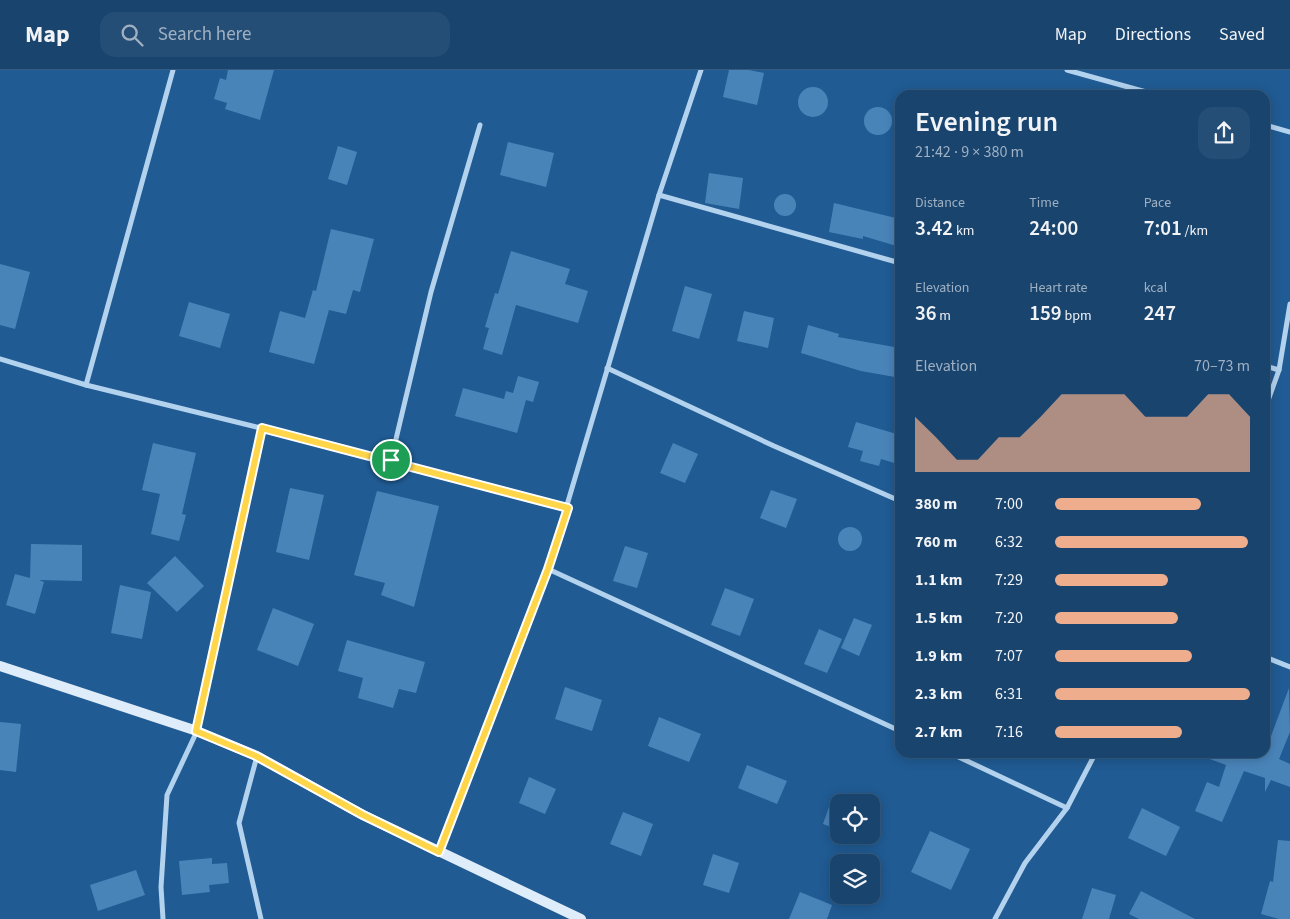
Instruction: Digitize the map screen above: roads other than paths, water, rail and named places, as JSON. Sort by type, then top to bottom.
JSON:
[{"type":"street","points":[[86,385],[173,70]]},
{"type":"street","points":[[439,852],[548,569],[568,508],[607,368],[660,195],[701,70]]},
{"type":"street","points":[[1067,70],[1139,90]]},
{"type":"street","points":[[391,460],[431,292],[480,125]]},
{"type":"street","points":[[1270,126],[1290,132]]},
{"type":"street","points":[[660,195],[895,262]]},
{"type":"street","points":[[1270,395],[1279,370],[1290,304]]},
{"type":"street","points":[[0,360],[86,385],[391,460],[568,508]]},
{"type":"street","points":[[1270,367],[1279,370]]},
{"type":"street","points":[[607,368],[774,446],[895,499]]},
{"type":"street","points":[[162,919],[161,887],[167,795],[196,731],[262,428]]},
{"type":"street","points":[[548,569],[895,729]]},
{"type":"street","points":[[1270,659],[1290,667]]},
{"type":"street","points":[[0,666],[196,731],[256,756],[363,815],[581,919]]},
{"type":"street","points":[[256,756],[239,823],[261,919]]},
{"type":"street","points":[[961,758],[1068,808]]},
{"type":"street","points":[[995,919],[1025,863],[1068,808],[1093,758]]}]
